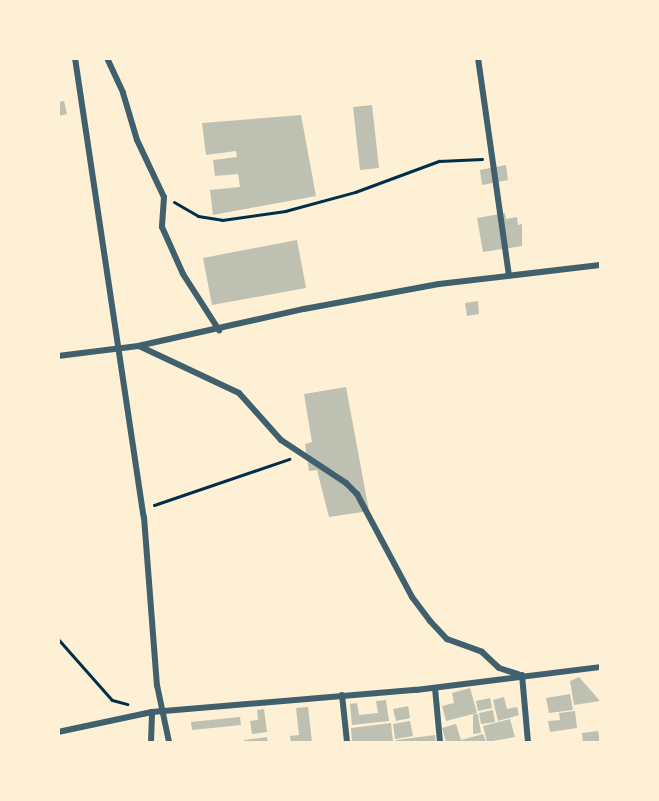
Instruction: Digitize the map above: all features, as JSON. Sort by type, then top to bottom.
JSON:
[{"type":"street","points":[[75,58],[116,347],[142,510],[162,712],[169,742]]},
{"type":"street","points":[[107,58],[123,93],[137,140],[164,196],[162,227],[183,274],[219,330]]},
{"type":"street","points":[[478,58],[509,276]]},
{"type":"street","points":[[58,356],[138,346],[219,330],[315,307],[509,276],[600,265]]},
{"type":"street","points":[[138,346],[239,393],[266,427],[357,494],[412,597],[447,639],[482,652],[499,668],[522,675]]},
{"type":"street","points":[[58,732],[152,712],[435,688],[522,675],[600,667]]},
{"type":"street","points":[[522,675],[528,742]]},
{"type":"street","points":[[435,688],[440,742]]},
{"type":"street","points":[[342,695],[347,742]]},
{"type":"street","points":[[151,742],[152,712]]},
{"type":"path","points":[[164,196],[198,216],[222,220],[285,211],[345,195],[439,161],[492,158]]},
{"type":"path","points":[[142,510],[302,454]]},
{"type":"path","points":[[58,639],[112,700],[152,712]]},
{"type":"building","points":[[64,101],[67,114],[58,116],[58,102]]},
{"type":"building","points":[[372,105],[379,168],[360,170],[353,107]]},
{"type":"building","points":[[301,115],[316,196],[213,215],[210,190],[240,187],[238,174],[215,176],[213,160],[237,157],[236,151],[206,155],[202,123]]},
{"type":"building","points":[[506,165],[508,180],[482,185],[480,170]]},
{"type":"building","points":[[505,213],[506,219],[517,217],[518,225],[522,224],[522,246],[483,252],[477,218]]},
{"type":"building","points":[[297,240],[306,288],[212,305],[203,258]]},
{"type":"building","points":[[478,301],[479,314],[467,316],[465,303]]},
{"type":"building","points":[[346,387],[369,511],[329,517],[317,470],[309,471],[305,444],[312,442],[304,394]]},
{"type":"building","points":[[579,677],[600,701],[574,705],[570,681]]},
{"type":"building","points":[[470,688],[477,713],[446,721],[442,706],[454,703],[452,693]]},
{"type":"building","points":[[570,694],[573,710],[549,713],[546,698]]},
{"type":"building","points":[[504,697],[507,709],[517,707],[519,715],[498,721],[493,700]]},
{"type":"building","points":[[490,698],[492,708],[478,711],[476,701]]},
{"type":"building","points":[[386,700],[389,721],[352,725],[350,704],[357,703],[359,715],[378,713],[376,701]]},
{"type":"building","points":[[408,706],[410,718],[396,721],[393,709]]},
{"type":"building","points":[[308,707],[312,742],[291,742],[290,736],[299,735],[296,708]]},
{"type":"building","points":[[264,709],[267,732],[252,734],[250,721],[258,720],[257,710]]},
{"type":"building","points":[[493,710],[495,722],[481,724],[479,713]]},
{"type":"building","points":[[575,711],[577,728],[550,732],[548,721],[560,720],[559,713]]},
{"type":"building","points":[[473,714],[478,714],[481,733],[473,734]]},
{"type":"building","points":[[240,717],[241,725],[192,730],[191,722]]},
{"type":"building","points":[[510,719],[515,737],[487,742],[483,726]]},
{"type":"building","points":[[410,721],[413,736],[395,739],[393,724]]},
{"type":"building","points":[[391,723],[393,742],[352,741],[351,728]]},
{"type":"building","points":[[456,724],[461,740],[483,734],[486,742],[446,742],[442,728]]},
{"type":"building","points":[[598,731],[600,742],[583,742],[582,733]]},
{"type":"building","points":[[435,735],[436,742],[396,742],[396,740]]},
{"type":"building","points":[[267,737],[268,742],[244,742],[244,740]]}]
